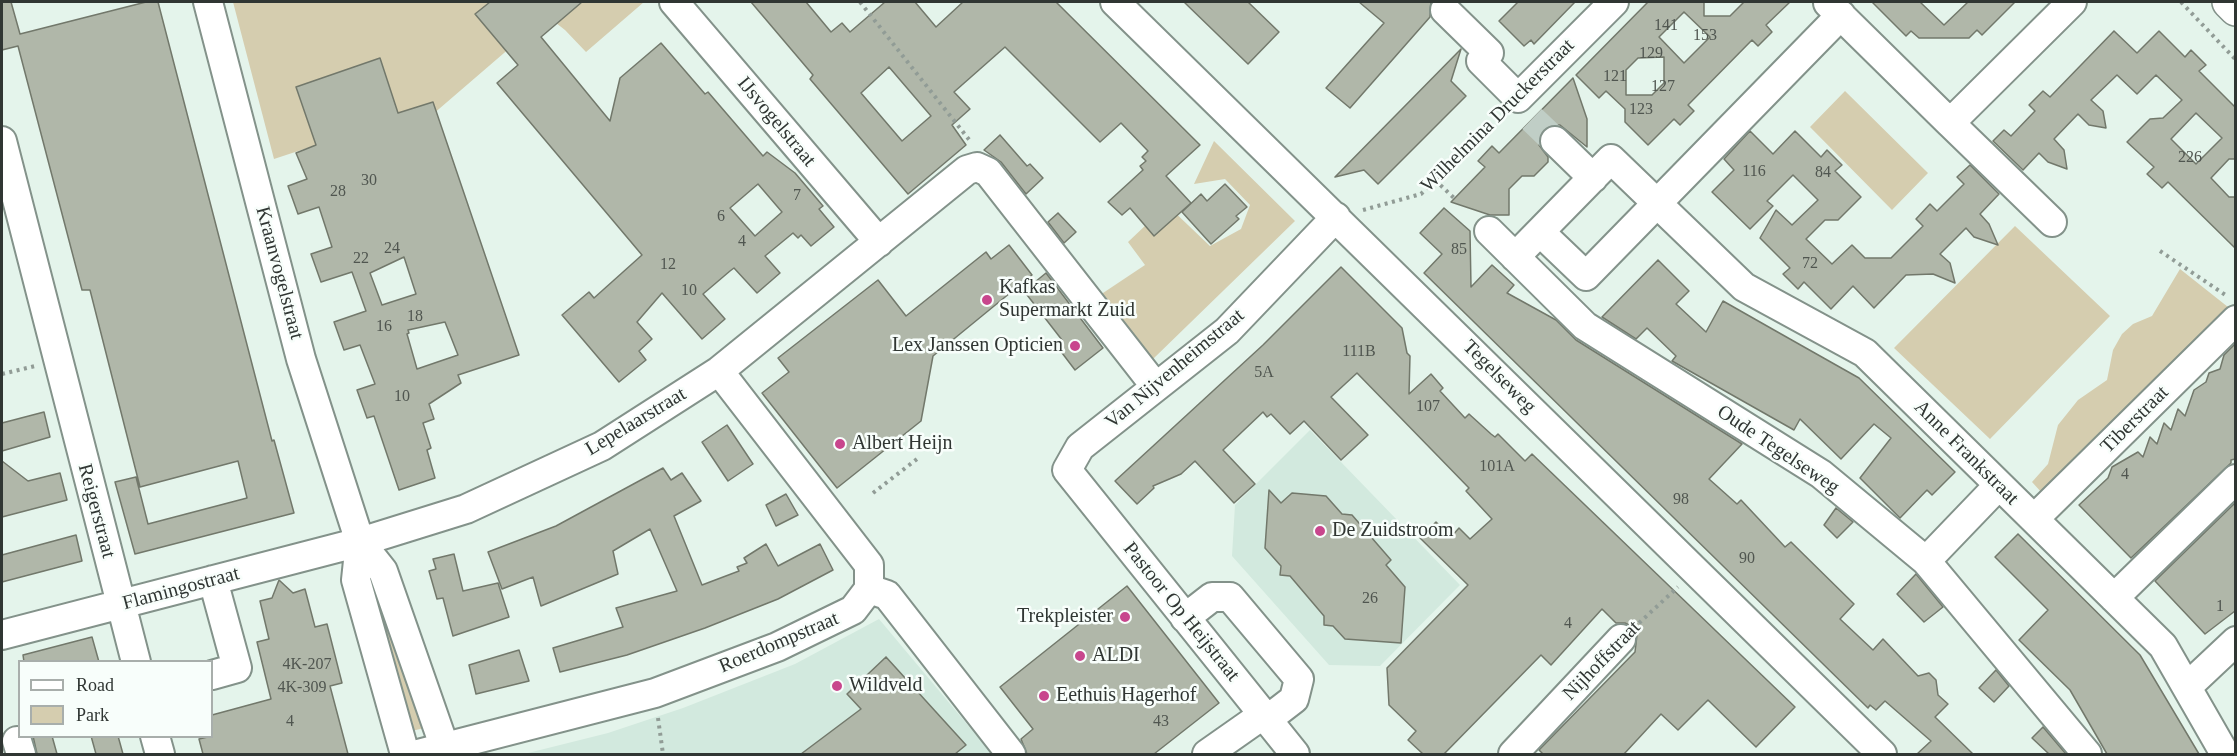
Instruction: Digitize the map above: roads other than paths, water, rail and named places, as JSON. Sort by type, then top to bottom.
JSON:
[{"type":"main road","points":[[2229,2],[2235,9]]},
{"type":"street","name":"Kraanvogelstraat","points":[[208,2],[301,359],[360,542],[383,571],[436,752]]},
{"type":"street","name":"IJsvogelstraat","points":[[674,2],[879,242]]},
{"type":"street","name":"Tegelseweg","points":[[1115,2],[1882,754]]},
{"type":"street","name":"Wilhelmina Druckerstraat","points":[[1444,9],[1489,53],[1481,61],[1521,106],[1614,2]]},
{"type":"street","points":[[1950,123],[2072,2]]},
{"type":"street","points":[[1540,232],[1586,276],[1658,203],[1834,8],[2052,222]]},
{"type":"street","name":"Reigerstraat","points":[[2,141],[56,360],[135,660]]},
{"type":"street","points":[[1555,141],[1593,178]]},
{"type":"street","name":"Anne Frankstraat","points":[[1515,257],[1611,159],[1744,287],[1865,353],[2163,646],[2225,754]]},
{"type":"street","name":"Lepelaarstraat","points":[[360,542],[466,509],[602,446],[719,371],[967,170],[977,167],[988,172],[1156,387]]},
{"type":"street","name":"Van Nijvenheimstraat","points":[[1067,470],[1080,447],[1227,331],[1336,217]]},
{"type":"street","name":"Oude Tegelseweg","points":[[1489,231],[1585,326],[1821,474],[1926,561],[2087,754]]},
{"type":"street","name":"Tiberstraat","points":[[2034,519],[2235,320]]},
{"type":"street","points":[[719,371],[869,565],[870,589],[887,595],[1011,754]]},
{"type":"street","name":"Pastoor Op Heijstraat","points":[[1067,470],[1295,754]]},
{"type":"street","points":[[2114,598],[2235,479]]},
{"type":"street","points":[[1926,561],[1999,486]]},
{"type":"street","name":"Kraanvogelstraat","points":[[360,542],[356,580],[405,754]]},
{"type":"street","name":"Flamingostraat","points":[[2,635],[360,542]]},
{"type":"street","points":[[213,580],[237,668],[213,675]]},
{"type":"street","name":"Roerdompstraat","points":[[436,752],[655,693],[777,647],[844,615],[853,610],[870,589]]},
{"type":"street","points":[[1185,618],[1212,597],[1230,597],[1299,679],[1294,699],[1207,754]]},
{"type":"street","name":"Nijhoffstraat","points":[[1513,754],[1621,639]]},
{"type":"street","points":[[2187,687],[2235,641]]},
{"type":"street","points":[[156,738],[160,754]]},
{"type":"tunnel","points":[[1532,119],[1555,141]]},
{"type":"place","name":"Kafkas Supermarkt Zuid","points":[[987,300]]},
{"type":"place","name":"Lex Janssen Opticien","points":[[1075,346]]},
{"type":"place","name":"Albert Heijn","points":[[840,444]]},
{"type":"place","name":"De Zuidstroom","points":[[1320,531]]},
{"type":"place","name":"Trekpleister","points":[[1125,617]]},
{"type":"place","name":"ALDI","points":[[1080,656]]},
{"type":"place","name":"Wildveld","points":[[837,686]]},
{"type":"place","name":"Eethuis Hagerhof","points":[[1044,696]]}]
